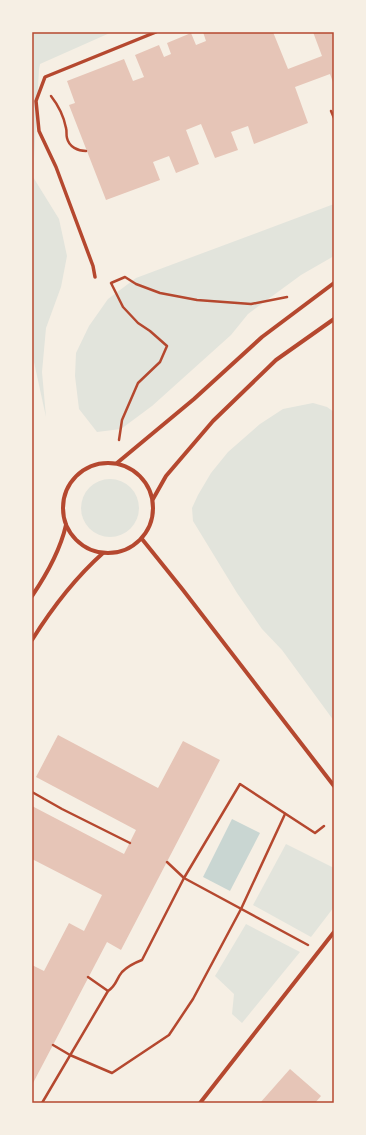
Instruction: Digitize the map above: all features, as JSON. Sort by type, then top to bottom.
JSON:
[{"type":"street","points":[[94,277],[93,266],[56,168],[39,131],[36,101],[45,77],[156,32]]},
{"type":"street","points":[[117,463],[194,399],[262,336],[334,283]]},
{"type":"street","points":[[153,500],[166,476],[213,421],[276,360],[334,319]]},
{"type":"street","points":[[104,462],[117,463],[130,467],[141,476],[149,487],[153,500],[154,509],[151,523],[142,539],[122,551],[103,553],[81,544],[74,537],[66,524],[63,506],[66,492],[72,480],[82,471],[95,464],[104,462]]},
{"type":"street","points":[[32,596],[43,580],[57,554],[66,524]]},
{"type":"street","points":[[142,539],[334,786]]},
{"type":"street","points":[[32,640],[45,620],[77,579],[86,568],[103,553]]},
{"type":"street","points":[[200,1103],[334,932]]},
{"type":"path","points":[[47,91],[59,108],[66,128],[69,144],[81,151],[86,151]]},
{"type":"path","points":[[331,112],[334,118]]},
{"type":"path","points":[[119,440],[122,420],[138,383],[160,362],[166,346],[150,331],[138,323],[123,307],[111,283],[125,277],[136,284],[160,293],[197,300],[251,304],[287,297]]},
{"type":"path","points":[[42,1103],[108,990],[114,986],[121,973],[130,965],[142,960],[184,878],[240,784],[315,833],[324,826]]},
{"type":"path","points":[[32,792],[62,809],[130,842]]},
{"type":"path","points":[[53,1045],[70,1055],[112,1073],[169,1035],[193,999],[241,909],[286,814]]},
{"type":"path","points":[[166,862],[184,878],[311,946]]},
{"type":"path","points":[[88,977],[108,990]]},
{"type":"shaded area","points":[[32,32],[112,32],[40,64],[39,69],[33,177],[59,219],[67,256],[61,287],[46,328],[42,372],[46,417],[32,353]]},
{"type":"shaded area","points":[[334,204],[334,256],[301,275],[248,314],[231,335],[152,406],[121,429],[97,432],[79,409],[75,376],[76,353],[89,326],[108,299],[136,278]]},
{"type":"shaded area","points":[[313,403],[327,407],[334,412],[334,721],[282,650],[262,629],[237,593],[193,521],[192,508],[211,473],[228,452],[260,424],[283,409]]},
{"type":"shaded area","points":[[110,479],[121,481],[131,487],[137,497],[139,508],[137,519],[131,529],[121,535],[110,537],[99,535],[89,529],[83,519],[81,508],[83,497],[89,487],[99,481]]},
{"type":"shaded area","points":[[232,819],[260,833],[230,891],[203,877]]},
{"type":"shaded area","points":[[286,844],[334,868],[334,907],[311,937],[253,905]]},
{"type":"shaded area","points":[[246,924],[300,952],[242,1023],[232,1014],[234,994],[215,976]]},
{"type":"building","points":[[203,32],[273,32],[288,69],[322,56],[313,32],[334,32],[334,85],[330,74],[295,87],[308,123],[254,144],[248,126],[231,132],[238,150],[215,158],[201,124],[186,130],[199,164],[176,173],[169,156],[153,162],[160,180],[106,200],[69,105],[75,103],[67,81],[124,59],[133,81],[144,77],[135,55],[159,45],[164,57],[171,54],[167,43],[191,33],[196,45],[206,41]]},
{"type":"building","points":[[58,735],[158,788],[183,741],[220,760],[121,950],[107,942],[32,1085],[32,965],[44,971],[69,923],[84,931],[102,895],[32,859],[32,806],[124,854],[136,830],[36,777]]},
{"type":"building","points":[[290,1069],[321,1096],[315,1103],[260,1103]]}]
